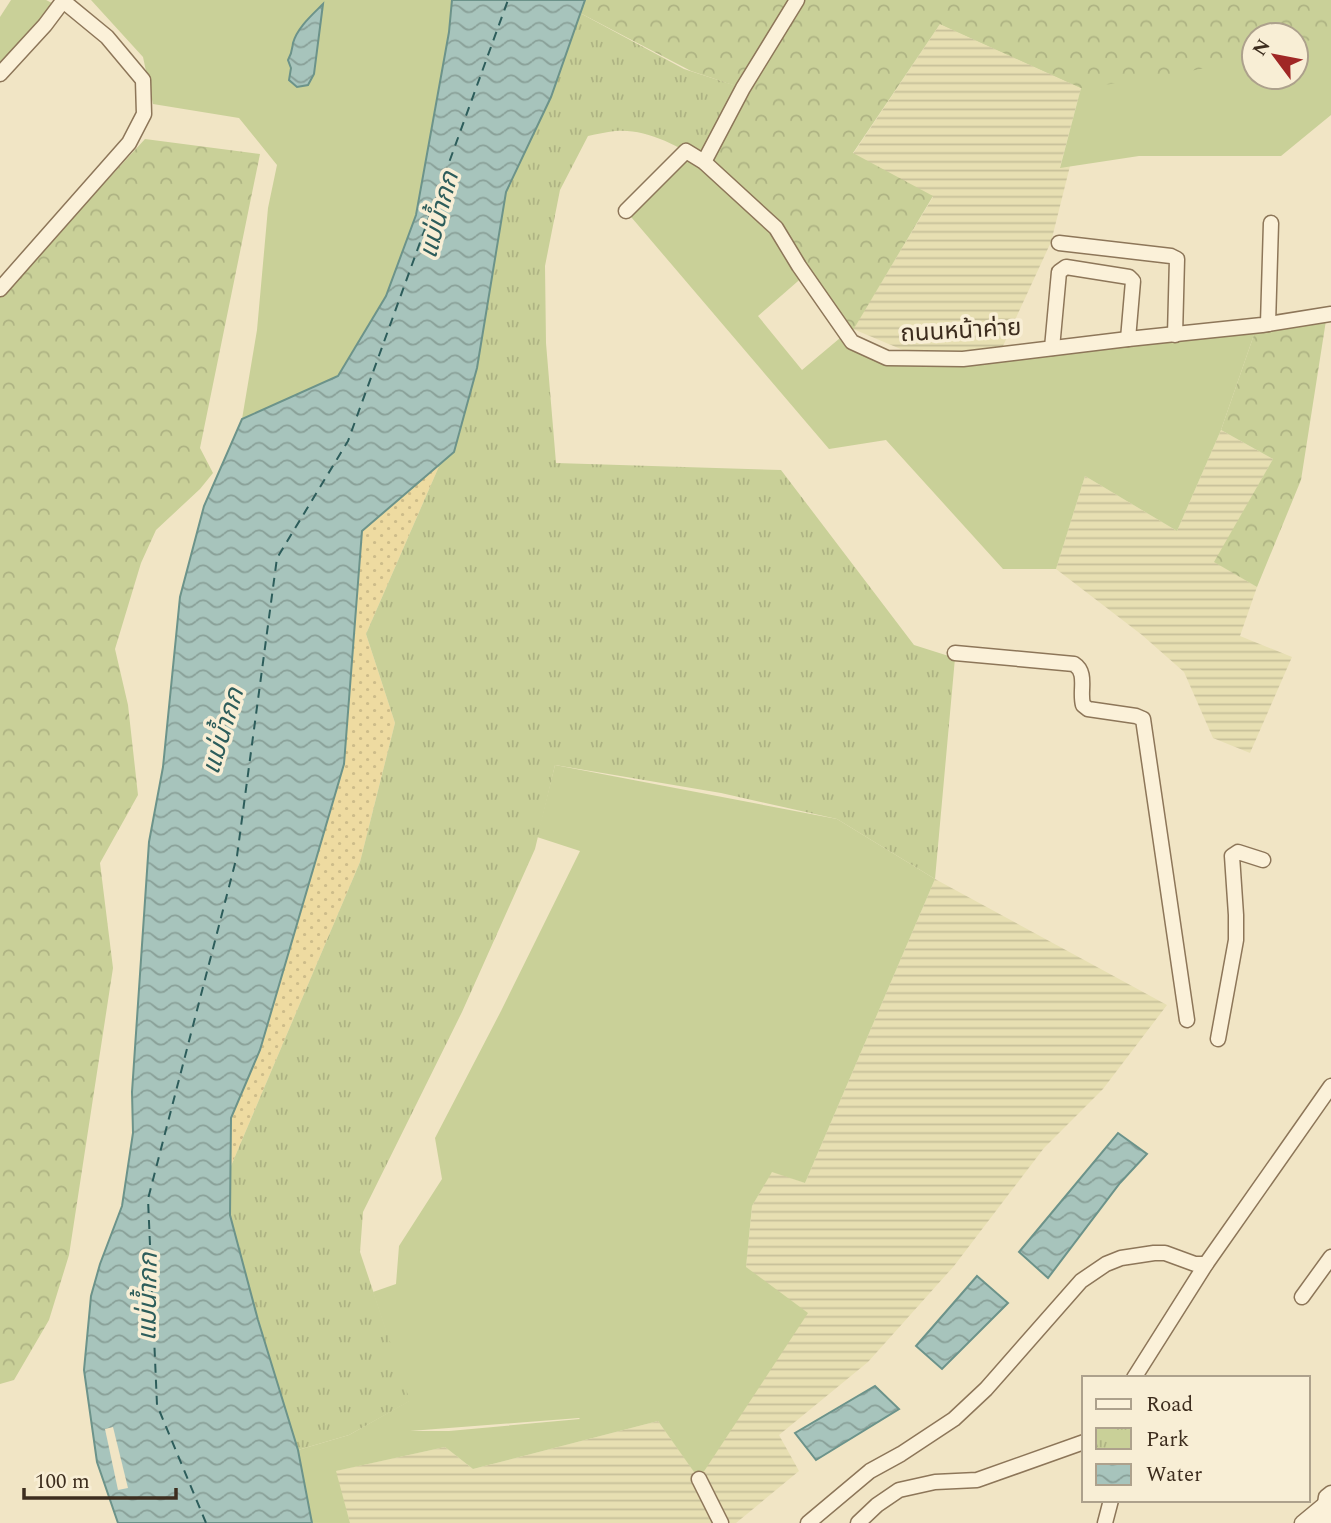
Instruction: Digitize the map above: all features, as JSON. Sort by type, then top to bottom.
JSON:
[{"type":"street","points":[[0,74],[45,25],[63,0],[107,37],[143,80],[144,114],[129,143],[0,289]]},
{"type":"street","points":[[626,211],[687,151],[704,162],[743,88],[796,0]]},
{"type":"street","name":"ถนนหน้าค่าย","points":[[704,162],[776,228],[852,342],[887,358],[963,359],[1268,324],[1331,314]]},
{"type":"street","points":[[1268,324],[1271,223]]},
{"type":"street","points":[[1059,243],[1171,256],[1177,259],[1179,266],[1175,335]]},
{"type":"street","points":[[1052,348],[1059,272],[1066,267],[1129,277],[1133,281],[1128,338]]},
{"type":"street","points":[[955,653],[1074,664],[1082,673],[1081,699],[1088,709],[1143,719],[1187,1020]]},
{"type":"street","points":[[1218,1039],[1236,940],[1231,856],[1238,852],[1263,860]]},
{"type":"street","points":[[1135,1376],[1206,1265],[1326,1104],[1331,1086]]},
{"type":"street","points":[[808,1523],[870,1471],[954,1419],[986,1389],[1081,1281],[1106,1264],[1121,1258],[1165,1253],[1195,1264],[1206,1265]]},
{"type":"street","points":[[1302,1297],[1331,1257]]},
{"type":"street","points":[[858,1523],[877,1505],[899,1490],[935,1482],[977,1480],[1082,1443]]},
{"type":"street","points":[[699,1479],[721,1523]]},
{"type":"street","points":[[1105,1523],[1110,1502]]},
{"type":"street","points":[[1302,1523],[1329,1506]]},
{"type":"street","points":[[1320,1523],[1329,1506]]},
{"type":"shaded area","points":[[940,24],[1081,88],[1060,167],[1070,166],[1051,242],[1003,346],[986,350],[947,353],[903,350],[853,329],[933,197],[853,154]]},
{"type":"shaded area","points":[[1221,430],[1273,459],[1215,562],[1257,587],[1240,636],[1292,657],[1250,753],[1213,738],[1184,672],[1142,635],[1056,569],[1085,476],[1177,531]]},
{"type":"shaded area","points":[[935,879],[1167,1005],[1103,1089],[1044,1148],[954,1266],[868,1362],[779,1435],[799,1471],[736,1523],[350,1523],[335,1471],[445,1447],[473,1469],[658,1421],[699,1478],[746,1267],[752,1206],[772,1171],[805,1183]]},
{"type":"green space","points":[[11,0],[46,0],[52,3],[49,13],[0,66],[0,17]]},
{"type":"green space","points":[[91,0],[452,0],[449,32],[416,215],[386,296],[338,376],[242,419],[257,330],[268,208],[277,165],[239,118],[153,104],[143,57]]},
{"type":"green space","points":[[585,0],[1331,0],[1331,31],[1310,40],[1310,21],[1240,21],[1240,61],[1156,78],[1081,88],[940,24],[853,153],[933,196],[849,337],[799,266],[759,226],[704,162],[742,88],[691,71],[580,13]]},
{"type":"green space","points":[[1331,0],[1331,115],[1281,156],[1139,156],[1060,168],[1081,88],[940,24]]},
{"type":"green space","points":[[580,13],[684,69],[743,88],[704,162],[673,144],[650,135],[626,131],[602,133],[588,136],[560,190],[545,266],[546,343],[556,463],[781,470],[914,645],[955,658],[935,879],[837,819],[721,793],[555,765],[535,849],[462,1012],[363,1212],[360,1252],[410,1401],[349,1435],[298,1450],[258,1320],[230,1215],[231,1166],[360,862],[395,723],[366,634],[440,464],[454,452],[477,368],[506,192],[551,97]]},
{"type":"green space","points":[[145,139],[260,154],[200,448],[213,473],[200,489],[156,530],[141,563],[115,649],[128,705],[138,795],[100,863],[113,968],[69,1255],[49,1320],[14,1380],[0,1384],[0,297]]},
{"type":"green space","points":[[686,151],[704,162],[805,275],[758,316],[802,370],[846,333],[887,358],[921,359],[1257,326],[1221,430],[1177,531],[1085,476],[1056,569],[1003,569],[886,440],[829,449],[626,211]]},
{"type":"green space","points":[[1327,314],[1301,480],[1257,587],[1214,562],[1273,459],[1221,430],[1257,326]]},
{"type":"green space","points":[[555,765],[837,819],[935,879],[805,1183],[772,1172],[752,1206],[746,1267],[808,1313],[699,1479],[658,1421],[473,1469],[445,1447],[336,1471],[350,1523],[312,1523],[298,1450],[349,1435],[409,1401],[373,1292],[396,1284],[399,1246],[442,1179],[435,1138],[580,851],[537,837]],"holes":[[[580,1419],[449,1431],[410,1431]]]},
{"type":"sand","points":[[440,464],[366,634],[395,723],[360,862],[231,1166],[231,1118],[260,1050],[344,764],[362,531]]},
{"type":"water","name":"แม่น้ำกก","points":[[452,0],[585,0],[551,97],[506,192],[477,368],[454,452],[362,531],[344,764],[260,1050],[231,1118],[230,1215],[258,1320],[298,1450],[312,1523],[118,1523],[97,1462],[84,1370],[91,1296],[122,1206],[133,1133],[132,1092],[149,842],[163,767],[180,597],[204,506],[242,419],[338,376],[386,296],[416,215],[449,32]]},
{"type":"water","points":[[323,4],[314,74],[308,85],[297,87],[289,80],[291,68],[288,60],[293,43],[301,27]]},
{"type":"water","points":[[1118,1133],[1147,1154],[1120,1183],[1048,1278],[1019,1252]]},
{"type":"water","points":[[977,1276],[1008,1303],[942,1369],[916,1346]]},
{"type":"water","points":[[875,1386],[899,1409],[816,1460],[795,1433]]},
{"type":"pier","points":[[113,1427],[128,1488],[118,1490],[105,1429]]},
{"type":"ferry route","points":[[206,1523],[157,1405],[148,1199],[237,856],[277,558],[348,441],[508,0]]}]
